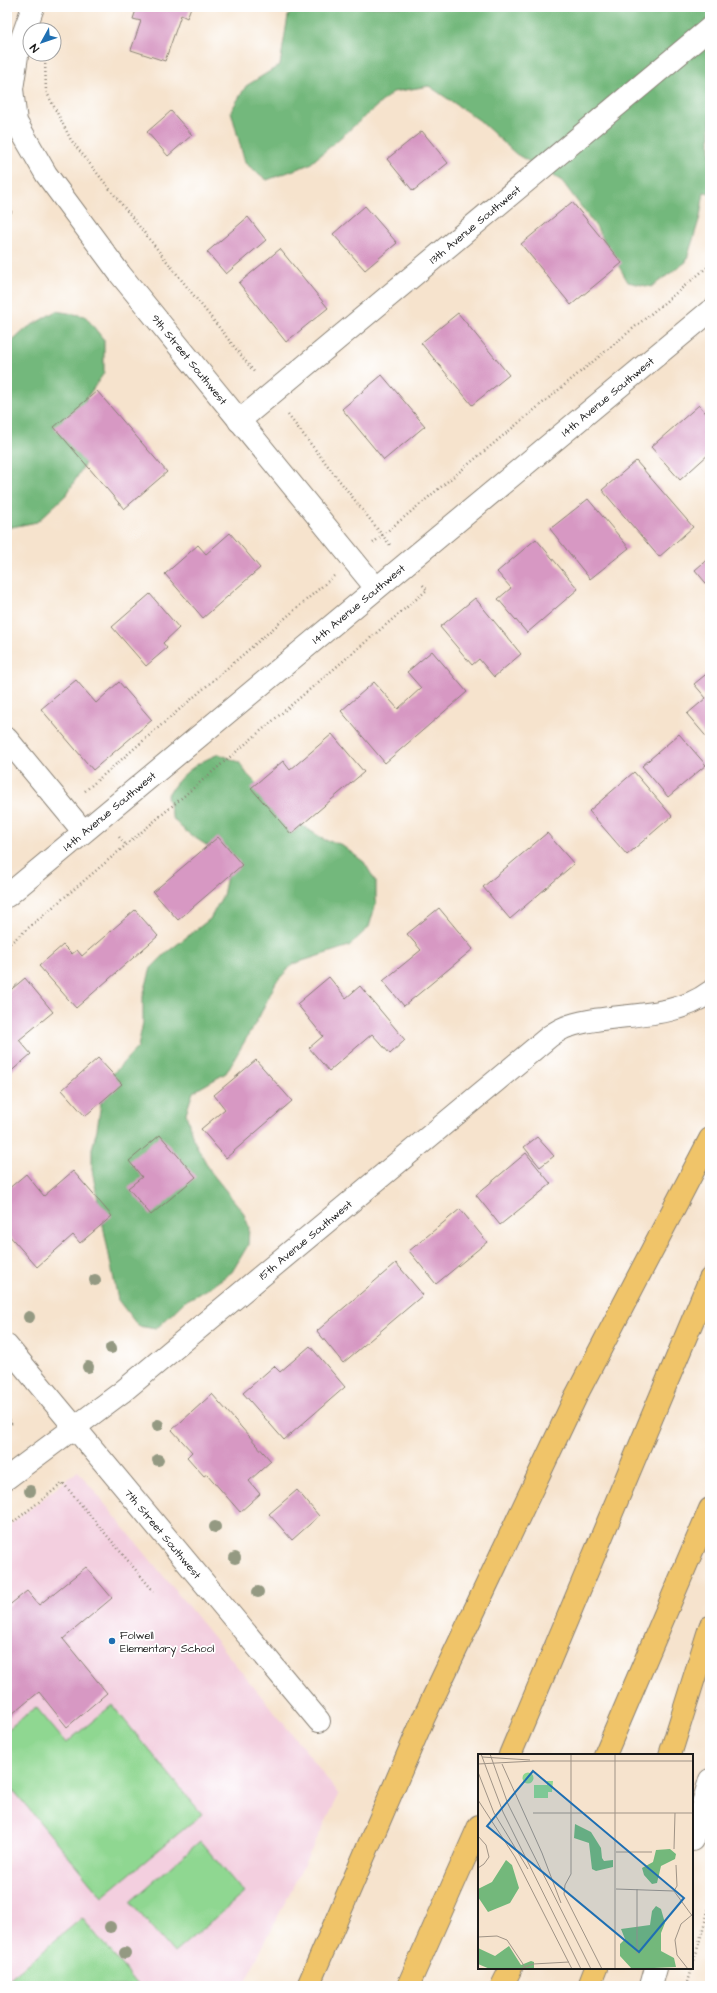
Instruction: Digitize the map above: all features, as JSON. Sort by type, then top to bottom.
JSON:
[{"type":"highway","points":[[308,1986],[424,1717],[560,1430],[710,1139]]},
{"type":"highway","points":[[510,1754],[710,1279]]},
{"type":"highway","points":[[605,1754],[710,1509]]},
{"type":"highway","points":[[670,1754],[710,1627]]},
{"type":"highway","points":[[408,1986],[478,1828]]},
{"type":"highway","points":[[502,1986],[510,1969]]},
{"type":"highway","points":[[590,1986],[596,1969]]},
{"type":"street","points":[[12,122],[12,89],[17,56],[33,7]]},
{"type":"street","name":"13th Avenue Southwest","points":[[238,421],[710,28]]},
{"type":"street","name":"9th Street Southwest","points":[[12,122],[46,174],[115,268],[238,421],[376,588]]},
{"type":"street","name":"14th Avenue Southwest","points":[[7,896],[83,831],[710,311]]},
{"type":"street","points":[[7,739],[83,831]]},
{"type":"street","name":"15th Avenue Southwest","points":[[7,1478],[75,1428],[128,1386],[533,1048],[550,1036],[569,1026],[610,1018],[653,1013],[678,1008],[710,992]]},
{"type":"street","name":"7th Street Southwest","points":[[7,1346],[319,1721]]},
{"type":"street","points":[[693,1837],[710,1780]]},
{"type":"street","points":[[651,1986],[656,1969]]},
{"type":"path","points":[[46,62],[46,91],[71,140],[382,535]]},
{"type":"path","points":[[84,792],[382,535],[710,265]]},
{"type":"path","points":[[7,946],[427,590]]},
{"type":"path","points":[[7,1417],[12,1423],[7,1427]]},
{"type":"path","points":[[7,1527],[63,1483],[155,1593]]},
{"type":"path","points":[[693,1964],[710,1904]]},
{"type":"path","points":[[687,1986],[692,1969]]},
{"type":"shaded area","name":"Folwell Elementary School","points":[[78,1471],[310,1756],[339,1795],[243,1986],[7,1986],[7,1527]]},
{"type":"green space","points":[[296,7],[710,7],[710,193],[704,192],[700,217],[686,262],[651,287],[628,282],[597,228],[562,181],[516,154],[479,120],[429,86],[393,92],[310,164],[267,180],[245,163],[231,111],[246,86],[280,65],[288,16]]},
{"type":"green space","points":[[56,311],[85,316],[104,340],[104,373],[86,399],[78,424],[87,460],[67,494],[37,522],[7,528],[7,346],[27,328]]},
{"type":"green space","points":[[219,754],[239,762],[247,774],[293,820],[325,840],[340,844],[364,862],[376,882],[376,903],[369,927],[349,946],[293,964],[276,982],[259,1017],[226,1073],[193,1092],[186,1113],[193,1139],[211,1172],[243,1212],[249,1227],[248,1245],[232,1272],[206,1290],[185,1301],[156,1329],[138,1326],[118,1300],[92,1170],[92,1149],[97,1129],[104,1083],[138,1047],[143,1022],[143,996],[151,968],[166,953],[210,919],[223,895],[230,862],[184,830],[178,824],[172,816],[167,796],[177,782],[189,770],[203,761]]},
{"type":"green space","points":[[112,1705],[202,1814],[102,1897],[14,1791],[7,1797],[7,1730],[36,1707],[66,1743]]},
{"type":"green space","points":[[200,1841],[244,1893],[174,1953],[130,1902]]},
{"type":"green space","points":[[82,1918],[139,1986],[17,1986],[10,1978]]},
{"type":"building","points":[[137,7],[191,7],[187,18],[181,15],[165,61],[131,50],[141,21],[133,19]]},
{"type":"building","points":[[171,111],[192,135],[168,156],[147,132]]},
{"type":"building","points":[[422,131],[448,163],[413,191],[387,159]]},
{"type":"building","points":[[572,202],[622,263],[571,305],[521,244]]},
{"type":"building","points":[[7,206],[12,212],[7,216]]},
{"type":"building","points":[[365,206],[397,243],[365,270],[333,234]]},
{"type":"building","points":[[248,217],[266,240],[226,274],[207,252]]},
{"type":"building","points":[[280,249],[328,308],[286,342],[239,283]]},
{"type":"building","points":[[458,313],[509,375],[472,405],[421,343]]},
{"type":"building","points":[[382,375],[425,426],[384,460],[342,409]]},
{"type":"building","points":[[97,391],[167,472],[124,509],[54,427]]},
{"type":"building","points":[[699,405],[710,418],[710,453],[680,480],[651,447]]},
{"type":"building","points":[[636,461],[693,527],[659,557],[602,490]]},
{"type":"building","points":[[588,499],[629,548],[590,579],[550,529]]},
{"type":"building","points":[[230,533],[260,568],[203,618],[165,574],[198,545],[206,554]]},
{"type":"building","points":[[536,539],[578,589],[527,633],[498,599],[511,588],[497,572]]},
{"type":"building","points":[[710,557],[710,588],[695,570]]},
{"type":"building","points":[[150,594],[179,628],[163,643],[167,648],[146,666],[112,627]]},
{"type":"building","points":[[475,598],[521,654],[494,677],[479,659],[472,665],[440,627]]},
{"type":"building","points":[[432,651],[467,692],[385,763],[341,711],[374,682],[398,709],[421,688],[407,672]]},
{"type":"building","points":[[710,671],[710,741],[687,714],[706,698],[694,684]]},
{"type":"building","points":[[76,680],[96,703],[119,682],[152,720],[93,770],[41,709]]},
{"type":"building","points":[[332,734],[364,772],[291,834],[251,788],[283,761],[290,770]]},
{"type":"building","points":[[679,734],[706,765],[668,797],[642,766]]},
{"type":"building","points":[[634,772],[672,816],[627,855],[589,811]]},
{"type":"building","points":[[547,833],[574,864],[510,919],[483,887]]},
{"type":"building","points":[[218,837],[242,865],[178,920],[153,892]]},
{"type":"building","points":[[439,908],[473,949],[404,1006],[383,981],[421,950],[407,934]]},
{"type":"building","points":[[135,910],[158,936],[76,1008],[39,966],[63,945],[72,954],[77,950],[82,956]]},
{"type":"building","points":[[329,977],[346,998],[360,986],[405,1040],[390,1054],[372,1034],[329,1071],[309,1048],[323,1036],[297,1004]]},
{"type":"building","points":[[25,978],[53,1012],[19,1040],[31,1054],[7,1075],[7,993]]},
{"type":"building","points":[[98,1058],[122,1084],[85,1116],[62,1090]]},
{"type":"building","points":[[256,1060],[292,1101],[226,1158],[201,1129],[225,1109],[214,1095]]},
{"type":"building","points":[[160,1135],[196,1177],[151,1215],[128,1188],[142,1177],[129,1161]]},
{"type":"building","points":[[537,1137],[554,1156],[540,1167],[524,1147]]},
{"type":"building","points":[[526,1153],[551,1184],[500,1225],[476,1195]]},
{"type":"building","points":[[73,1171],[112,1216],[80,1243],[73,1235],[37,1267],[7,1233],[7,1190],[26,1174],[44,1196]]},
{"type":"building","points":[[460,1209],[487,1242],[436,1284],[409,1251]]},
{"type":"building","points":[[396,1263],[423,1295],[343,1363],[317,1331]]},
{"type":"building","points":[[310,1346],[345,1387],[284,1440],[243,1393],[274,1366],[280,1372]]},
{"type":"building","points":[[212,1394],[271,1461],[249,1481],[260,1494],[240,1512],[207,1474],[204,1476],[187,1457],[192,1452],[172,1430]]},
{"type":"building","points":[[297,1490],[319,1516],[292,1540],[269,1514]]},
{"type":"building","name":"Folwell Elementary School","points":[[86,1567],[112,1598],[63,1639],[107,1693],[67,1727],[39,1692],[7,1718],[7,1607],[27,1591],[39,1605]]},
{"type":"place","name":"Folwell Elementary School","points":[[112,1641]]}]
